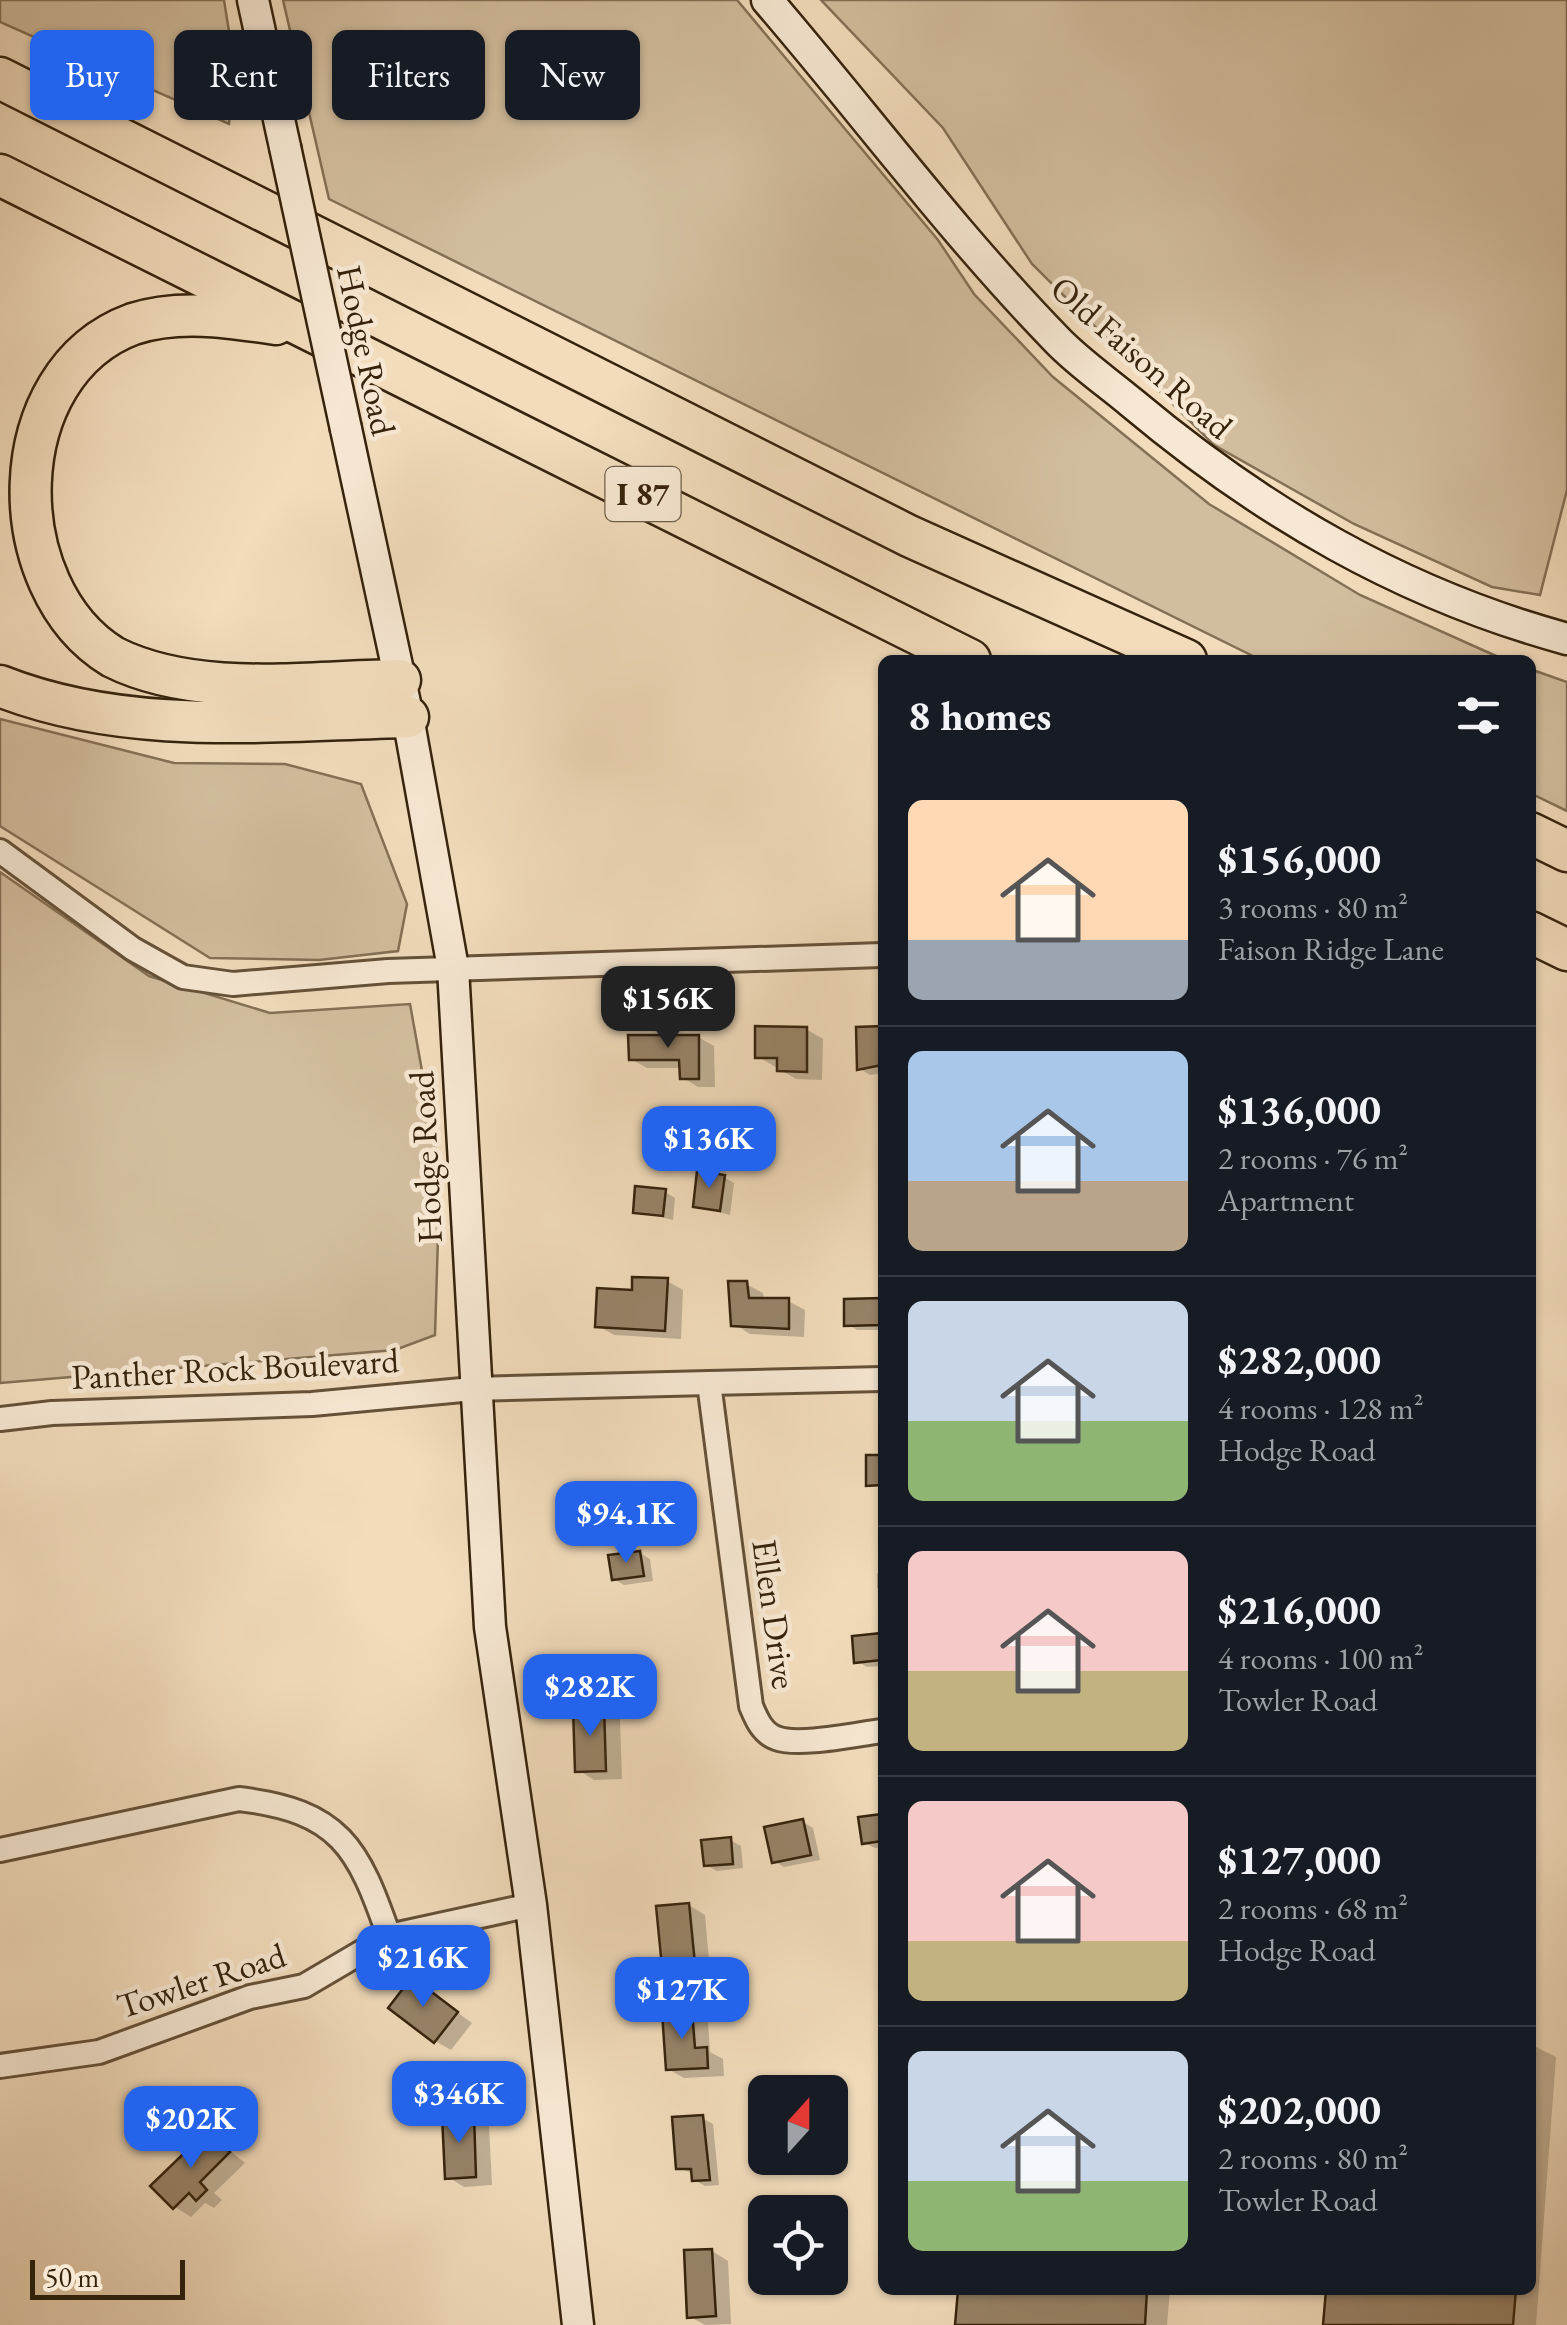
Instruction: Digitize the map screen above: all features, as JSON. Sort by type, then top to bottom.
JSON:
[{"type":"highway","name":"I 87","points":[[10,81],[909,536],[1175,655]]},
{"type":"highway","name":"I 87","points":[[0,175],[960,655]]},
{"type":"highway","points":[[314,330],[242,319],[166,316],[130,324],[97,340],[70,360],[30,412],[11,473],[10,506],[17,544],[29,572],[66,624],[115,658],[190,678],[404,699]]},
{"type":"highway","points":[[0,686],[53,705],[125,720],[404,699]]},
{"type":"highway","points":[[1536,836],[1567,852]]},
{"type":"highway","points":[[1536,935],[1567,950]]},
{"type":"main road","name":"Hodge Road","points":[[253,0],[404,699],[452,968],[473,1389],[490,1628],[532,1905],[578,2325]]},
{"type":"main road","name":"Old Faison Road","points":[[767,0],[940,212],[1059,342],[1211,470],[1315,537],[1431,590],[1567,639]]},
{"type":"street","points":[[0,850],[133,950],[183,977],[233,984],[452,968],[878,956]]},
{"type":"street","points":[[473,1389],[878,1379]]},
{"type":"street","name":"Ellen Drive","points":[[709,1384],[751,1706],[759,1724],[775,1738],[795,1740],[878,1731]]},
{"type":"street","name":"Panther Rock Boulevard","points":[[0,1419],[52,1413],[312,1404],[473,1389]]},
{"type":"street","points":[[0,1850],[239,1799],[268,1802],[304,1814],[341,1835],[365,1869],[389,1936]]},
{"type":"street","name":"Towler Road","points":[[0,2066],[98,2052],[250,1997],[304,1986],[389,1936],[532,1905]]},
{"type":"shaded area","points":[[0,0],[224,0],[229,30],[174,30],[174,100],[154,91],[154,30],[30,30],[30,35],[0,22]]},
{"type":"shaded area","points":[[283,0],[737,0],[938,240],[974,294],[1053,377],[1209,504],[1360,595],[1494,655],[1251,655],[329,199],[311,120],[312,30],[290,30]]},
{"type":"shaded area","points":[[821,0],[1567,0],[1567,490],[1540,595],[1492,587],[1354,524],[1214,445],[1032,264],[943,128]]},
{"type":"shaded area","points":[[1536,671],[1567,682],[1567,811],[1536,796]]},
{"type":"shaded area","points":[[0,719],[174,763],[285,764],[361,784],[407,904],[398,951],[319,960],[210,958],[0,826]]},
{"type":"shaded area","points":[[0,872],[149,976],[270,1013],[410,1004],[440,1171],[435,1335],[395,1350],[0,1383]]},
{"type":"building","points":[[755,1026],[807,1027],[807,1072],[777,1071],[777,1058],[755,1058]]},
{"type":"building","points":[[878,1026],[878,1066],[857,1070],[856,1027]]},
{"type":"building","points":[[628,1035],[699,1035],[699,1079],[680,1079],[679,1060],[629,1060]]},
{"type":"building","points":[[667,1124],[708,1127],[706,1161],[664,1158]]},
{"type":"building","points":[[697,1171],[725,1175],[720,1211],[693,1207]]},
{"type":"building","points":[[635,1186],[666,1189],[663,1216],[633,1213]]},
{"type":"building","points":[[632,1277],[668,1278],[665,1331],[595,1327],[597,1288],[632,1290]]},
{"type":"building","points":[[728,1281],[747,1281],[749,1298],[789,1298],[789,1329],[731,1326]]},
{"type":"building","points":[[878,1298],[878,1325],[844,1326],[844,1299]]},
{"type":"building","points":[[866,1455],[878,1455],[878,1485],[866,1486]]},
{"type":"building","points":[[640,1551],[644,1576],[612,1580],[608,1555]]},
{"type":"building","points":[[878,1633],[878,1660],[854,1663],[852,1636]]},
{"type":"building","points":[[604,1706],[606,1771],[575,1772],[573,1707]]},
{"type":"building","points":[[878,1814],[878,1842],[862,1844],[858,1817]]},
{"type":"building","points":[[803,1819],[811,1855],[772,1863],[764,1827]]},
{"type":"building","points":[[731,1837],[733,1864],[704,1866],[701,1840]]},
{"type":"building","points":[[689,1903],[695,1964],[662,1967],[656,1906]]},
{"type":"building","points":[[412,1977],[458,2012],[434,2043],[388,2008]]},
{"type":"building","points":[[692,2010],[695,2048],[707,2047],[708,2068],[666,2070],[662,2012]]},
{"type":"building","points":[[474,2114],[476,2177],[445,2179],[442,2115]]},
{"type":"building","points":[[703,2115],[710,2180],[692,2181],[691,2169],[676,2169],[672,2117]]},
{"type":"building","points":[[208,2130],[230,2152],[200,2182],[207,2190],[196,2201],[189,2193],[173,2209],[150,2186]]},
{"type":"building","points":[[712,2249],[716,2316],[687,2318],[684,2250]]},
{"type":"building","points":[[958,2295],[1147,2295],[1145,2325],[955,2325]]},
{"type":"building","points":[[1326,2295],[1516,2295],[1513,2325],[1323,2325]]}]
